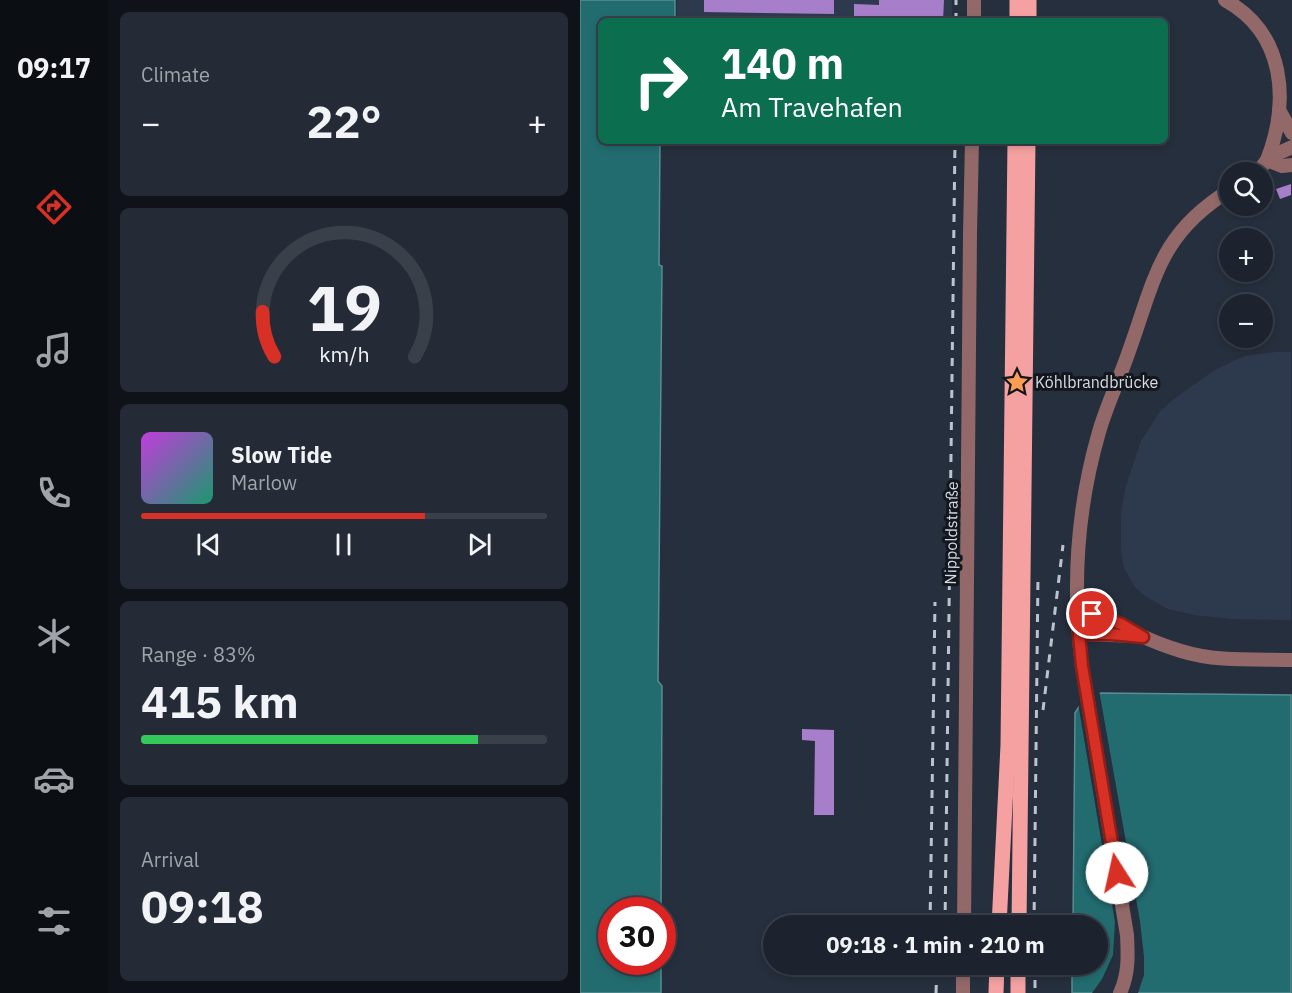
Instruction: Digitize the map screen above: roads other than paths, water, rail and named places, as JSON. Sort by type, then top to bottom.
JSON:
[{"type":"main road","points":[[1017,0],[1017,18]]},
{"type":"main road","points":[[1029,18],[1030,0]]},
{"type":"main road","points":[[1000,915],[1008,734],[1015,144]]},
{"type":"main road","points":[[1019,915],[1028,144]]},
{"type":"main road","points":[[996,993],[997,975]]},
{"type":"main road","points":[[1019,975],[1020,990]]},
{"type":"street","points":[[974,0],[974,18]]},
{"type":"street","points":[[1225,0],[1249,16],[1266,38],[1278,72],[1279,110],[1267,160]]},
{"type":"street","points":[[1279,110],[1291,133]]},
{"type":"street","name":"Nippoldstraße","points":[[964,915],[972,144]]},
{"type":"street","points":[[1267,160],[1291,147]]},
{"type":"street","points":[[1267,160],[1282,166],[1291,165]]},
{"type":"street","points":[[1120,993],[1128,964],[1127,935],[1082,666],[1077,613],[1080,534],[1094,452],[1105,414],[1153,280],[1162,259],[1185,226],[1201,210],[1219,198]]},
{"type":"street","points":[[1077,613],[1092,614],[1112,620],[1143,637],[1201,656],[1291,660]]},
{"type":"street","points":[[1079,634],[1143,637]]},
{"type":"street","points":[[963,975],[963,993]]},
{"type":"railway","points":[[956,0],[956,18]]},
{"type":"railway","points":[[945,915],[955,144]]},
{"type":"railway","points":[[1043,710],[1063,545]]},
{"type":"railway","points":[[1034,915],[1038,575]]},
{"type":"railway","points":[[930,915],[935,602]]},
{"type":"railway","points":[[936,993],[937,975]]},
{"type":"railway","points":[[1035,975],[1035,993]]},
{"type":"place","name":"Köhlbrandbrücke","points":[[1017,382]]}]
